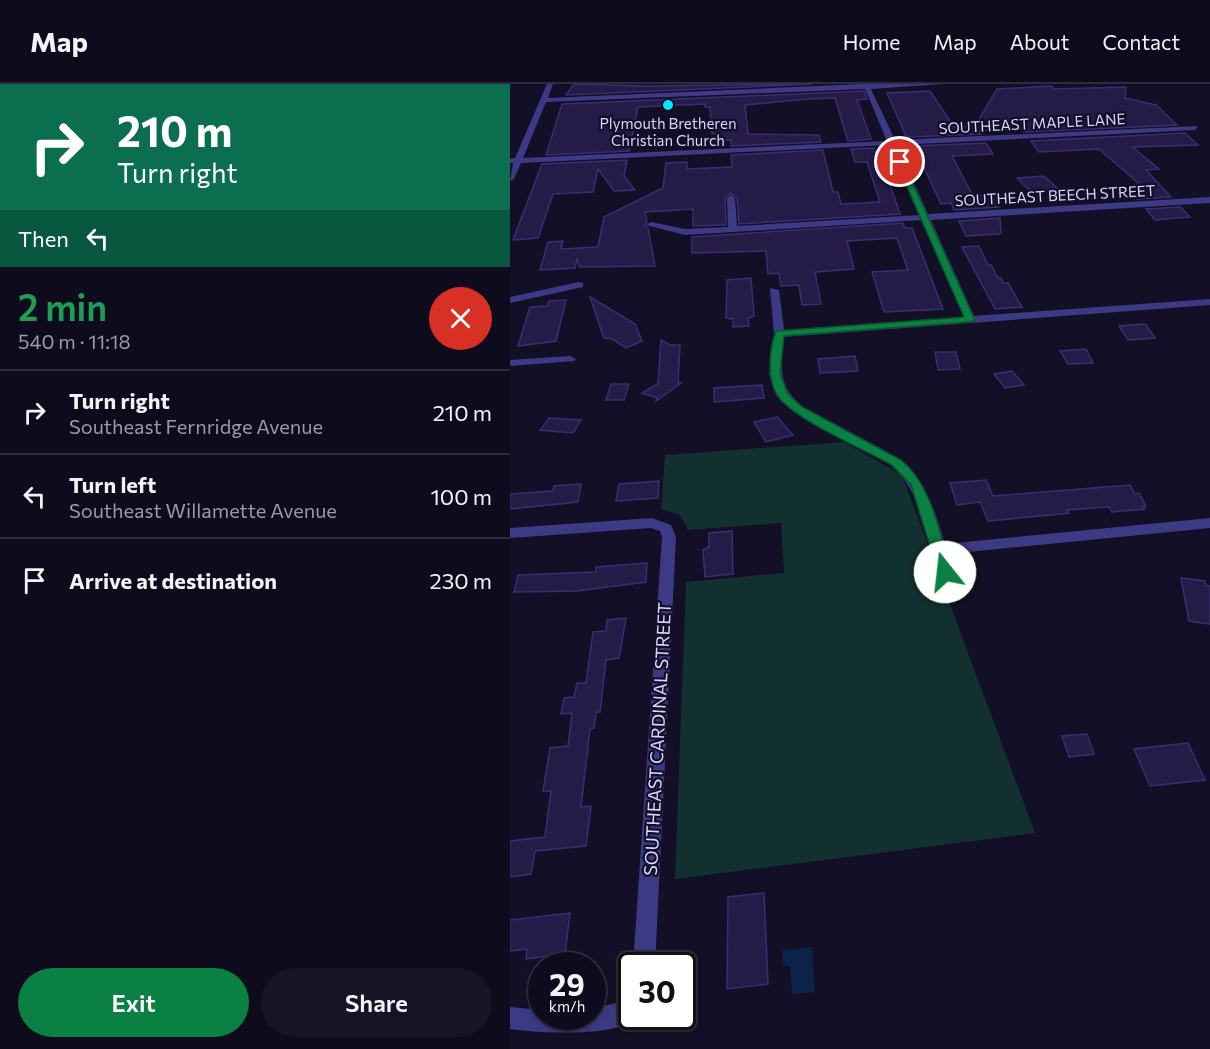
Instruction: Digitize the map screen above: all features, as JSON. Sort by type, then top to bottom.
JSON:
[{"type":"street","points":[[510,179],[514,160],[550,84]]},
{"type":"street","points":[[544,100],[940,84]]},
{"type":"street","points":[[867,86],[970,320]]},
{"type":"street","name":"SOUTHEAST MAPLE LANE","points":[[514,160],[1195,128]]},
{"type":"street","points":[[731,198],[733,229]]},
{"type":"street","name":"SOUTHEAST BEECH STREET","points":[[651,225],[685,232],[1210,200]]},
{"type":"street","points":[[510,300],[579,285]]},
{"type":"street","points":[[774,290],[779,333],[775,374],[783,396],[798,409],[897,463],[908,472],[917,484],[945,572]]},
{"type":"street","points":[[779,333],[1210,302]]},
{"type":"street","points":[[510,363],[570,359]]},
{"type":"street","name":"SOUTHEAST CARDINAL STREET","points":[[510,533],[652,523],[666,528],[669,537],[645,952]]},
{"type":"street","points":[[938,550],[1210,523]]},
{"type":"street","points":[[510,1018],[564,1023],[594,1022],[618,1013]]},
{"type":"green space","points":[[844,442],[902,475],[1035,833],[675,879],[686,582],[784,573],[781,523],[688,530],[680,515],[661,509],[665,455]]},
{"type":"water","points":[[812,947],[815,992],[792,994],[790,966],[783,966],[782,950]]},
{"type":"building","points":[[574,84],[645,86],[812,84],[566,95]]},
{"type":"building","points":[[1051,86],[1054,89],[1126,87],[1125,98],[1156,105],[1177,125],[1024,132],[1022,129],[979,131],[981,134],[910,137],[906,136],[887,93],[930,91],[954,127],[975,126],[997,89]]},
{"type":"building","points":[[864,91],[867,99],[857,100],[871,139],[848,141],[835,98],[745,105],[748,134],[819,135],[821,142],[731,146],[731,140],[716,141],[716,133],[712,134],[710,107],[705,107],[705,104],[638,107],[629,151],[546,155],[562,104]]},
{"type":"building","points":[[1185,133],[1198,145],[1132,147],[1159,169],[1146,170],[1171,197],[1137,199],[1129,189],[1144,188],[1099,149],[1039,152],[1031,141]]},
{"type":"building","points":[[986,143],[993,154],[952,156],[973,196],[997,194],[999,207],[954,210],[951,203],[941,204],[914,146]]},
{"type":"building","points":[[874,148],[883,164],[900,214],[739,224],[737,198],[731,193],[725,198],[726,225],[693,226],[693,209],[645,212],[647,222],[644,226],[648,228],[655,266],[580,267],[577,259],[575,268],[540,270],[548,242],[563,241],[561,249],[598,247],[604,217],[663,188],[666,163],[687,162],[687,169],[732,167],[731,155],[823,150],[833,192],[838,192],[841,204],[880,202],[867,162],[855,162],[851,149]]},
{"type":"building","points":[[627,160],[624,176],[635,190],[614,191],[598,169],[593,192],[553,194],[538,238],[513,240],[542,164]]},
{"type":"building","points":[[1044,176],[1058,189],[1031,192],[1017,178]]},
{"type":"building","points":[[1180,207],[1190,217],[1155,220],[1146,209]]},
{"type":"building","points":[[1000,218],[1001,233],[998,234],[966,236],[959,221]]},
{"type":"building","points":[[903,223],[905,228],[912,228],[943,309],[884,312],[872,272],[908,270],[897,238],[847,241],[854,269],[815,272],[821,304],[802,305],[799,285],[781,286],[779,273],[768,274],[766,251],[692,253],[692,237]]},
{"type":"building","points":[[979,246],[988,265],[991,265],[1003,283],[1008,283],[1022,307],[995,309],[962,247]]},
{"type":"building","points":[[751,278],[754,316],[748,318],[749,326],[733,327],[733,319],[726,318],[727,280]]},
{"type":"building","points":[[590,297],[635,324],[642,341],[626,348],[612,339],[604,338]]},
{"type":"building","points":[[566,300],[556,341],[518,346],[530,307],[547,306],[549,301]]},
{"type":"building","points":[[1145,324],[1155,338],[1128,340],[1119,326]]},
{"type":"building","points":[[661,340],[670,345],[680,345],[678,383],[681,383],[656,401],[657,398],[642,393],[658,384]]},
{"type":"building","points":[[1086,349],[1093,363],[1068,364],[1060,351]]},
{"type":"building","points":[[935,352],[956,352],[960,369],[938,370]]},
{"type":"building","points":[[855,356],[858,371],[820,373],[818,359]]},
{"type":"building","points":[[1012,371],[1024,385],[1005,388],[994,374]]},
{"type":"building","points":[[611,384],[629,384],[624,400],[606,400]]},
{"type":"building","points":[[762,385],[764,398],[714,402],[714,388]]},
{"type":"building","points":[[777,417],[793,435],[766,442],[754,422]]},
{"type":"building","points":[[549,418],[581,420],[573,433],[540,430]]},
{"type":"building","points":[[986,480],[993,496],[1130,485],[1135,494],[1139,493],[1146,506],[1143,506],[1145,509],[1112,512],[1109,507],[1067,510],[1069,513],[988,521],[980,502],[957,505],[950,483]]},
{"type":"building","points":[[659,481],[658,498],[616,501],[619,484]]},
{"type":"building","points":[[581,484],[578,502],[510,509],[510,494],[553,491],[554,486]]},
{"type":"building","points":[[732,531],[733,574],[705,577],[703,550],[709,547],[709,533]]},
{"type":"building","points":[[647,563],[646,582],[577,591],[514,592],[518,575],[596,572],[596,567]]},
{"type":"building","points":[[1181,578],[1205,581],[1206,586],[1210,586],[1210,624],[1189,621]]},
{"type":"building","points":[[626,618],[619,658],[606,660],[600,712],[596,712],[594,728],[590,729],[581,807],[591,806],[586,846],[535,851],[531,874],[510,877],[510,841],[545,837],[551,791],[543,791],[550,748],[568,746],[572,713],[561,714],[564,698],[574,697],[577,683],[586,683],[593,632],[606,631],[607,620]]},
{"type":"building","points":[[1087,734],[1094,754],[1069,757],[1062,736]]},
{"type":"building","points":[[1188,743],[1205,780],[1150,786],[1134,749]]},
{"type":"building","points":[[764,893],[768,984],[727,989],[728,897]]},
{"type":"building","points":[[570,913],[565,952],[528,952],[528,959],[526,959],[527,949],[510,951],[510,920]]},
{"type":"place","name":"Plymouth Bretheren Christian Church","points":[[668,105]]},
{"type":"route","points":[[900,162],[970,320],[779,333],[775,374],[783,396],[798,409],[897,463],[908,472],[917,484],[945,572]]}]
